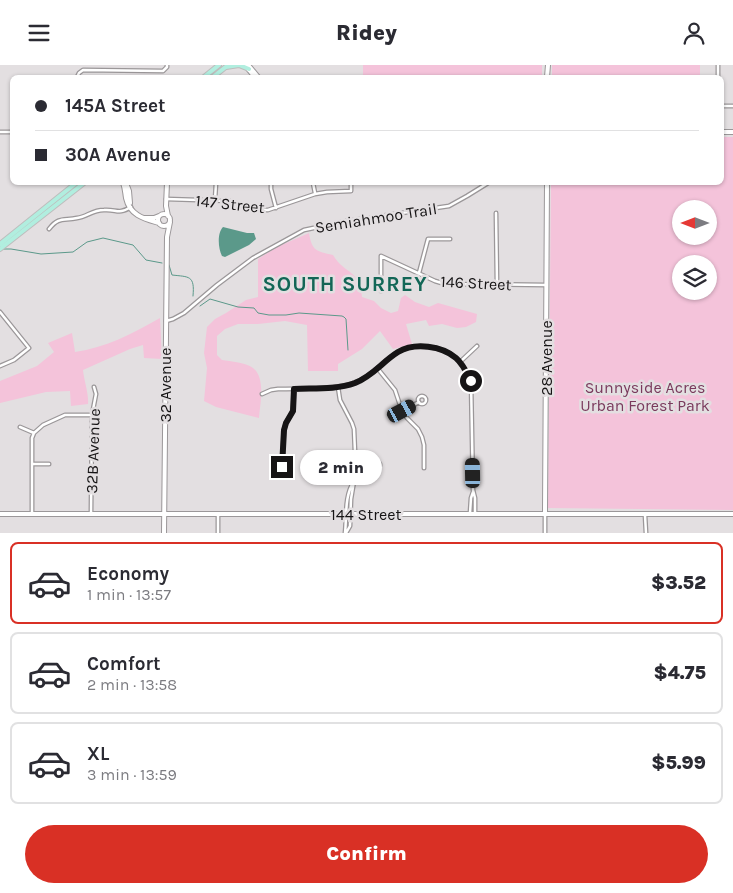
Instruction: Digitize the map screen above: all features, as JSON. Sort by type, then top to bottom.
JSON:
[{"type":"main road","points":[[206,75],[219,65]]},
{"type":"main road","points":[[216,75],[227,66],[247,66]]},
{"type":"main road","points":[[0,249],[2,245],[74,185]]},
{"type":"main road","points":[[2,245],[81,185]]},
{"type":"street","points":[[78,75],[81,71],[163,71],[167,65]]},
{"type":"street","points":[[125,185],[127,201],[134,213],[146,220],[166,225],[170,222],[166,206],[167,185]]},
{"type":"street","points":[[215,200],[216,185]]},
{"type":"street","points":[[271,185],[276,208]]},
{"type":"street","points":[[313,185],[315,194]]},
{"type":"street","name":"147 Street","points":[[166,199],[231,201],[256,210],[268,210],[327,191],[351,191],[351,185]]},
{"type":"street","name":"Semiahmoo Trail","points":[[165,321],[184,313],[253,258],[304,230],[348,221],[449,206],[485,185]]},
{"type":"street","name":"28 Avenue","points":[[545,533],[547,185]]},
{"type":"street","points":[[49,229],[54,223],[63,219],[78,218],[96,211],[123,212],[130,206]]},
{"type":"street","points":[[160,224],[158,220],[166,206]]},
{"type":"street","points":[[496,213],[497,285]]},
{"type":"street","points":[[142,218],[154,218],[161,215],[168,216]]},
{"type":"street","name":"32 Avenue","points":[[164,533],[165,321],[167,237],[170,222]]},
{"type":"street","name":"32 Avenue","points":[[160,224],[164,227],[167,237]]},
{"type":"street","points":[[419,273],[428,239],[450,239]]},
{"type":"street","name":"146 Street","points":[[381,291],[381,257],[445,284],[546,285]]},
{"type":"street","points":[[0,312],[29,348],[14,360],[0,366]]},
{"type":"street","points":[[262,394],[271,390],[338,387],[352,384],[367,378],[397,352],[414,346],[434,348],[454,356],[468,373],[472,387],[473,490],[475,498],[473,513]]},
{"type":"street","points":[[460,362],[477,346]]},
{"type":"street","points":[[378,369],[395,390],[402,411],[418,429],[424,440],[424,468]]},
{"type":"street","name":"32B Avenue","points":[[91,514],[92,415],[96,395],[94,387]]},
{"type":"street","points":[[338,387],[340,400],[354,429],[354,481],[348,514]]},
{"type":"street","points":[[282,467],[284,430],[293,411],[294,389]]},
{"type":"street","points":[[402,411],[419,402]]},
{"type":"street","points":[[32,514],[32,438],[34,433],[43,425],[65,415],[92,415]]},
{"type":"street","points":[[20,427],[34,433]]},
{"type":"street","points":[[330,458],[343,463],[372,464]]},
{"type":"street","points":[[32,464],[49,464]]},
{"type":"street","points":[[346,533],[350,526],[347,497],[349,488],[354,481]]},
{"type":"street","points":[[645,513],[646,533]]},
{"type":"street","name":"144 Street","points":[[0,514],[733,514]]},
{"type":"street","points":[[218,514],[218,533]]},
{"type":"green space","points":[[363,65],[542,65],[542,75],[363,75]]},
{"type":"green space","points":[[552,65],[700,65],[700,75],[552,75]]},
{"type":"green space","name":"Sunnyside Acres Urban Forest Park","points":[[724,137],[733,137],[733,510],[548,508],[551,185],[724,185]]},
{"type":"green space","points":[[309,233],[313,247],[333,255],[358,281],[362,297],[374,301],[381,308],[391,313],[398,311],[401,298],[405,295],[415,302],[429,307],[438,303],[477,314],[476,322],[466,327],[457,328],[442,324],[429,326],[426,320],[406,324],[412,344],[393,349],[380,331],[362,349],[338,364],[338,371],[308,371],[307,325],[285,321],[238,324],[225,329],[217,336],[217,355],[222,360],[250,366],[257,372],[261,385],[259,418],[216,407],[204,401],[207,368],[204,353],[207,327],[215,319],[246,300],[258,297],[258,259],[277,247]]},
{"type":"green space","points":[[160,318],[162,359],[144,358],[143,345],[83,370],[88,404],[71,406],[70,391],[46,392],[0,403],[0,381],[37,366],[54,352],[48,343],[72,333],[75,352],[86,350],[119,339]]},
{"type":"shaded area","points":[[223,227],[254,233],[256,239],[249,245],[225,257],[222,256],[219,241]]},
{"type":"waterway","points":[[2,249],[41,254],[73,252],[87,242],[103,238],[133,245],[146,260],[162,263]]},
{"type":"waterway","points":[[169,265],[172,275],[190,278],[193,284],[193,296]]},
{"type":"waterway","points":[[200,306],[210,299],[238,307],[254,308],[258,313],[269,315],[299,313],[342,316],[346,319],[348,350]]},
{"type":"district","name":"SOUTH SURREY","points":[[345,284]]},
{"type":"route","points":[[282,467],[284,430],[294,407],[294,389],[338,387],[352,384],[367,378],[397,352],[414,346],[434,348],[454,356],[468,373],[471,381]]}]
